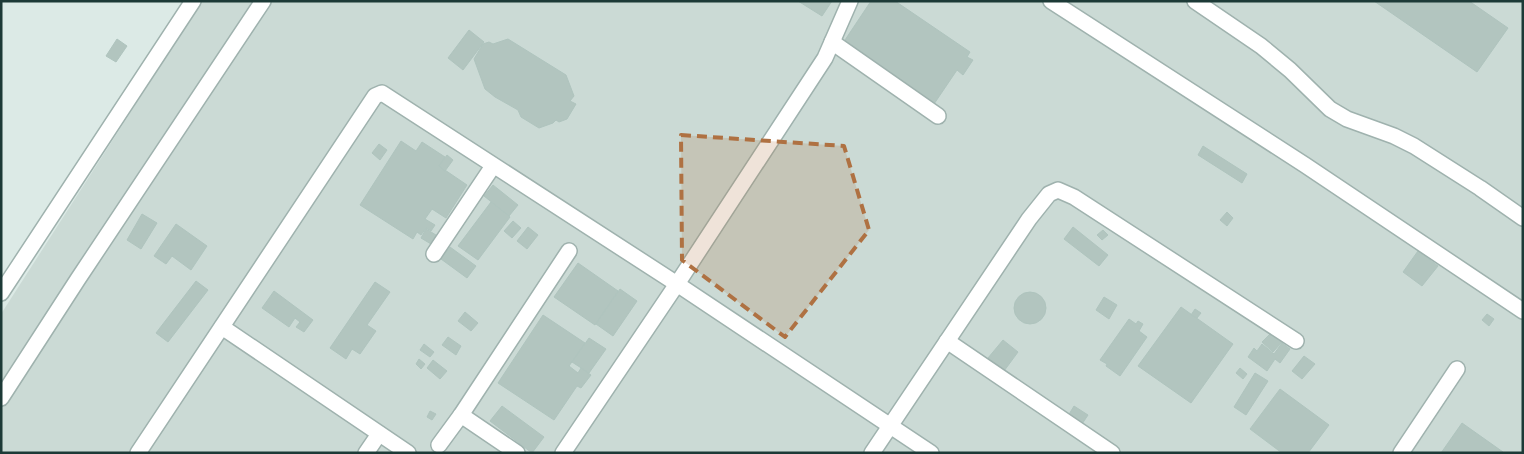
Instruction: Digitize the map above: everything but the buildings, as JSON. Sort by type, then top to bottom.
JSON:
[{"type":"lane","points":[[1,293],[192,1]]},
{"type":"lane","points":[[1,398],[263,1]]},
{"type":"lane","points":[[563,453],[677,284],[825,58],[850,1]]},
{"type":"lane","points":[[1051,1],[1305,165],[1523,311]]},
{"type":"lane","points":[[1195,1],[1261,46],[1290,70],[1330,110],[1414,146],[1523,218]]},
{"type":"lane","points":[[832,42],[938,116]]},
{"type":"lane","points":[[138,453],[374,96],[382,93],[677,284],[931,453]]},
{"type":"lane","points":[[434,254],[493,166]]},
{"type":"lane","points":[[872,453],[1029,219],[1049,194],[1058,190],[1074,197],[1296,341]]},
{"type":"lane","points":[[439,445],[461,415],[569,251]]},
{"type":"lane","points":[[222,327],[408,453]]},
{"type":"lane","points":[[946,341],[1112,453]]},
{"type":"lane","points":[[1401,453],[1457,369]]},
{"type":"lane","points":[[461,415],[517,453]]},
{"type":"lane","points":[[366,453],[379,434]]},
{"type":"highlighted area","points":[[681,135],[844,146],[869,230],[785,337],[682,260]]},
{"type":"shaded area","points":[[202,1],[1523,1],[1523,453],[1,453],[1,314]]}]
